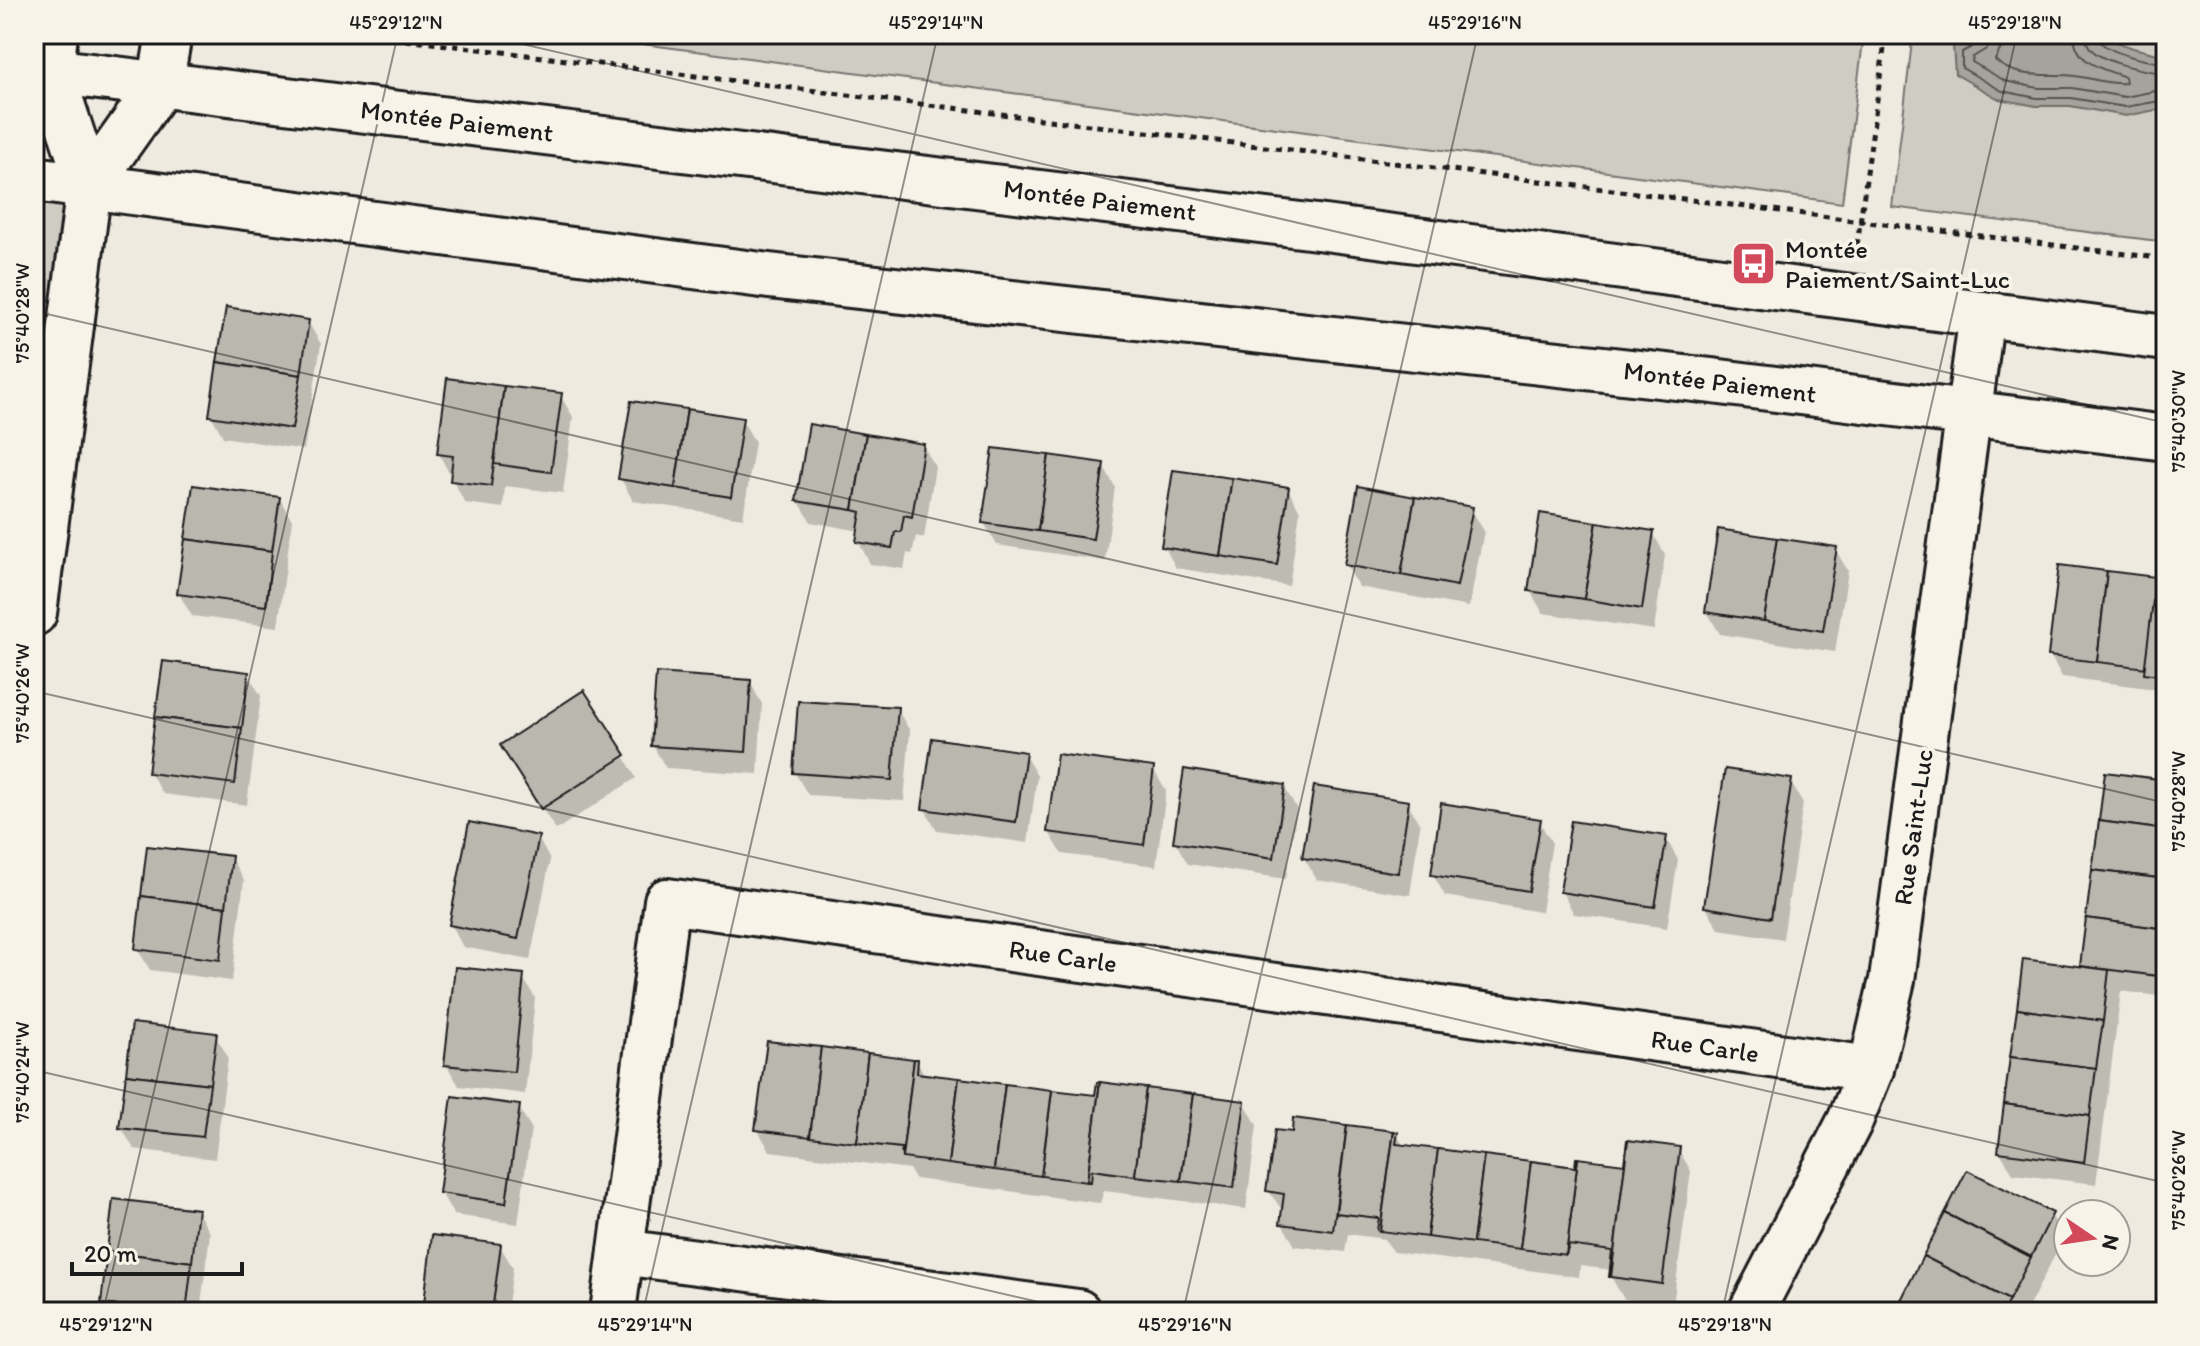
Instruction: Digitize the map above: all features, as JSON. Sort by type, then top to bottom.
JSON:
[{"type":"main road","points":[[89,186],[160,86],[169,34]]},
{"type":"main road","points":[[34,613],[89,186],[47,58]]},
{"type":"main road","name":"Montée Paiement","points":[[47,58],[160,86],[939,180],[2166,338]]},
{"type":"main road","name":"Montée Paiement","points":[[34,179],[769,276],[1680,377],[2166,438]]},
{"type":"main road","name":"Rue Saint-Luc","points":[[1751,1312],[1850,1121],[1871,1069],[1892,980],[1982,314]]},
{"type":"main road","name":"Rue Carle","points":[[613,1312],[667,901],[1871,1069]]},
{"type":"main road","points":[[621,1252],[968,1305],[1078,1312]]},
{"type":"path","points":[[358,34],[2166,259]]},
{"type":"path","points":[[1850,297],[1886,34]]},
{"type":"shaded area","points":[[567,34],[1864,34],[1842,203]]},
{"type":"shaded area","points":[[1913,34],[2166,34],[2166,242],[1892,207]]},
{"type":"shaded area","points":[[34,180],[89,186],[34,447]]},
{"type":"water","points":[[1993,34],[2098,35],[2166,56],[2166,108],[2126,116],[2070,106],[2036,106],[1999,99],[1955,74],[1953,46]]},
{"type":"building","points":[[226,307],[309,320],[301,375],[217,362]]},
{"type":"building","points":[[217,362],[301,375],[292,429],[209,416]]},
{"type":"building","points":[[447,378],[504,386],[491,486],[450,481],[453,456],[437,454]]},
{"type":"building","points":[[504,386],[562,393],[551,472],[494,464]]},
{"type":"building","points":[[631,401],[687,409],[675,488],[618,479]]},
{"type":"building","points":[[687,409],[743,418],[731,497],[675,488]]},
{"type":"building","points":[[809,424],[866,434],[853,510],[796,501]]},
{"type":"building","points":[[866,434],[924,444],[912,517],[904,515],[901,532],[895,532],[892,548],[856,542],[861,512],[853,510]]},
{"type":"building","points":[[993,448],[1049,455],[1038,531],[982,523]]},
{"type":"building","points":[[1049,455],[1104,463],[1093,539],[1038,531]]},
{"type":"building","points":[[1173,470],[1232,478],[1220,556],[1161,547]]},
{"type":"building","points":[[1232,478],[1289,487],[1277,565],[1220,556]]},
{"type":"building","points":[[193,485],[280,497],[272,551],[185,539]]},
{"type":"building","points":[[1358,486],[1415,497],[1401,575],[1344,565]]},
{"type":"building","points":[[1415,497],[1473,507],[1457,586],[1401,575]]},
{"type":"building","points":[[1540,513],[1597,522],[1584,599],[1528,591]]},
{"type":"building","points":[[1597,522],[1654,531],[1642,609],[1584,599]]},
{"type":"building","points":[[1718,529],[1777,538],[1764,621],[1705,612]]},
{"type":"building","points":[[1777,538],[1837,547],[1823,631],[1764,621]]},
{"type":"building","points":[[185,539],[272,551],[266,606],[177,594]]},
{"type":"building","points":[[2059,565],[2107,571],[2097,662],[2048,656]]},
{"type":"building","points":[[2107,571],[2156,577],[2146,668],[2097,662]]},
{"type":"building","points":[[2156,577],[2165,578],[2166,676],[2144,673]]},
{"type":"building","points":[[163,661],[249,672],[242,728],[155,717]]},
{"type":"building","points":[[656,673],[751,680],[746,752],[651,746]]},
{"type":"building","points":[[584,690],[626,755],[541,809],[500,745]]},
{"type":"building","points":[[798,701],[898,707],[892,780],[793,773]]},
{"type":"building","points":[[155,717],[242,728],[235,784],[148,773]]},
{"type":"building","points":[[932,738],[1026,752],[1016,822],[922,809]]},
{"type":"building","points":[[1057,754],[1154,767],[1144,845],[1047,832]]},
{"type":"building","points":[[1184,769],[1285,785],[1274,858],[1173,842]]},
{"type":"building","points":[[1725,769],[1792,779],[1771,918],[1704,907]]},
{"type":"building","points":[[2105,772],[2166,780],[2166,830],[2099,821]]},
{"type":"building","points":[[1314,786],[1409,801],[1398,873],[1302,858]]},
{"type":"building","points":[[1441,803],[1541,819],[1529,891],[1431,875]]},
{"type":"building","points":[[1571,821],[1667,836],[1655,907],[1560,892]]},
{"type":"building","points":[[2099,821],[2166,830],[2166,879],[2092,870]]},
{"type":"building","points":[[469,822],[539,836],[518,939],[449,925]]},
{"type":"building","points":[[147,846],[232,856],[226,907],[141,896]]},
{"type":"building","points":[[2092,870],[2166,879],[2166,929],[2086,918]]},
{"type":"building","points":[[141,896],[226,907],[220,960],[135,949]]},
{"type":"building","points":[[2086,918],[2166,929],[2166,977],[2080,966]]},
{"type":"building","points":[[2023,959],[2109,970],[2103,1021],[2017,1009]]},
{"type":"building","points":[[455,967],[524,974],[514,1072],[444,1065]]},
{"type":"building","points":[[2017,1009],[2103,1021],[2096,1068],[2010,1057]]},
{"type":"building","points":[[132,1023],[217,1033],[210,1084],[126,1074]]},
{"type":"building","points":[[767,1041],[821,1047],[810,1137],[755,1130]]},
{"type":"building","points":[[821,1047],[868,1053],[857,1143],[810,1137]]},
{"type":"building","points":[[868,1053],[914,1059],[902,1158],[901,1148],[857,1143]]},
{"type":"building","points":[[2010,1057],[2096,1068],[2090,1116],[2004,1104]]},
{"type":"building","points":[[914,1059],[918,1059],[917,1073],[959,1078],[948,1164],[902,1158]]},
{"type":"building","points":[[126,1074],[210,1084],[203,1137],[119,1128]]},
{"type":"building","points":[[959,1078],[1005,1084],[994,1170],[948,1164]]},
{"type":"building","points":[[1097,1082],[1100,1082],[1087,1182],[1041,1176],[1052,1090],[1095,1095]]},
{"type":"building","points":[[1100,1082],[1146,1088],[1135,1176],[1092,1170],[1091,1182],[1087,1182]]},
{"type":"building","points":[[1005,1084],[1052,1090],[1041,1176],[994,1170]]},
{"type":"building","points":[[1146,1088],[1193,1094],[1181,1181],[1135,1176]]},
{"type":"building","points":[[1193,1094],[1245,1101],[1234,1188],[1181,1181]]},
{"type":"building","points":[[452,1096],[520,1105],[506,1203],[439,1193]]},
{"type":"building","points":[[2004,1104],[2090,1116],[2084,1163],[1998,1152]]},
{"type":"building","points":[[1293,1118],[1347,1125],[1333,1231],[1280,1224],[1284,1194],[1266,1191],[1275,1130],[1292,1132]]},
{"type":"building","points":[[1347,1125],[1394,1131],[1380,1231],[1377,1230],[1379,1218],[1336,1213]]},
{"type":"building","points":[[1394,1131],[1398,1132],[1396,1144],[1438,1149],[1427,1237],[1380,1231]]},
{"type":"building","points":[[1627,1140],[1611,1277],[1609,1277],[1612,1251],[1569,1245],[1566,1255],[1578,1158],[1624,1164]]},
{"type":"building","points":[[1628,1140],[1680,1147],[1662,1284],[1611,1277]]},
{"type":"building","points":[[1438,1149],[1484,1155],[1473,1243],[1427,1237]]},
{"type":"building","points":[[1484,1155],[1531,1161],[1520,1249],[1473,1243]]},
{"type":"building","points":[[1576,1158],[1566,1255],[1520,1249],[1531,1161],[1575,1167]]},
{"type":"building","points":[[1967,1170],[2052,1215],[2031,1257],[1945,1213]]},
{"type":"building","points":[[113,1199],[198,1209],[192,1262],[107,1251]]},
{"type":"building","points":[[1945,1213],[2031,1257],[2009,1300],[1923,1256]]},
{"type":"building","points":[[432,1235],[501,1244],[492,1312],[423,1312]]},
{"type":"building","points":[[107,1251],[192,1262],[186,1312],[101,1304]]},
{"type":"building","points":[[1923,1256],[2009,1300],[2003,1312],[1925,1312],[1901,1300]]},
{"type":"building","points":[[1901,1300],[1925,1312],[1895,1312]]},
{"type":"building","points":[[745,1304],[803,1312],[744,1312]]},
{"type":"place","name":"Montée Paiement/Saint-Luc","points":[[1754,264]]}]
